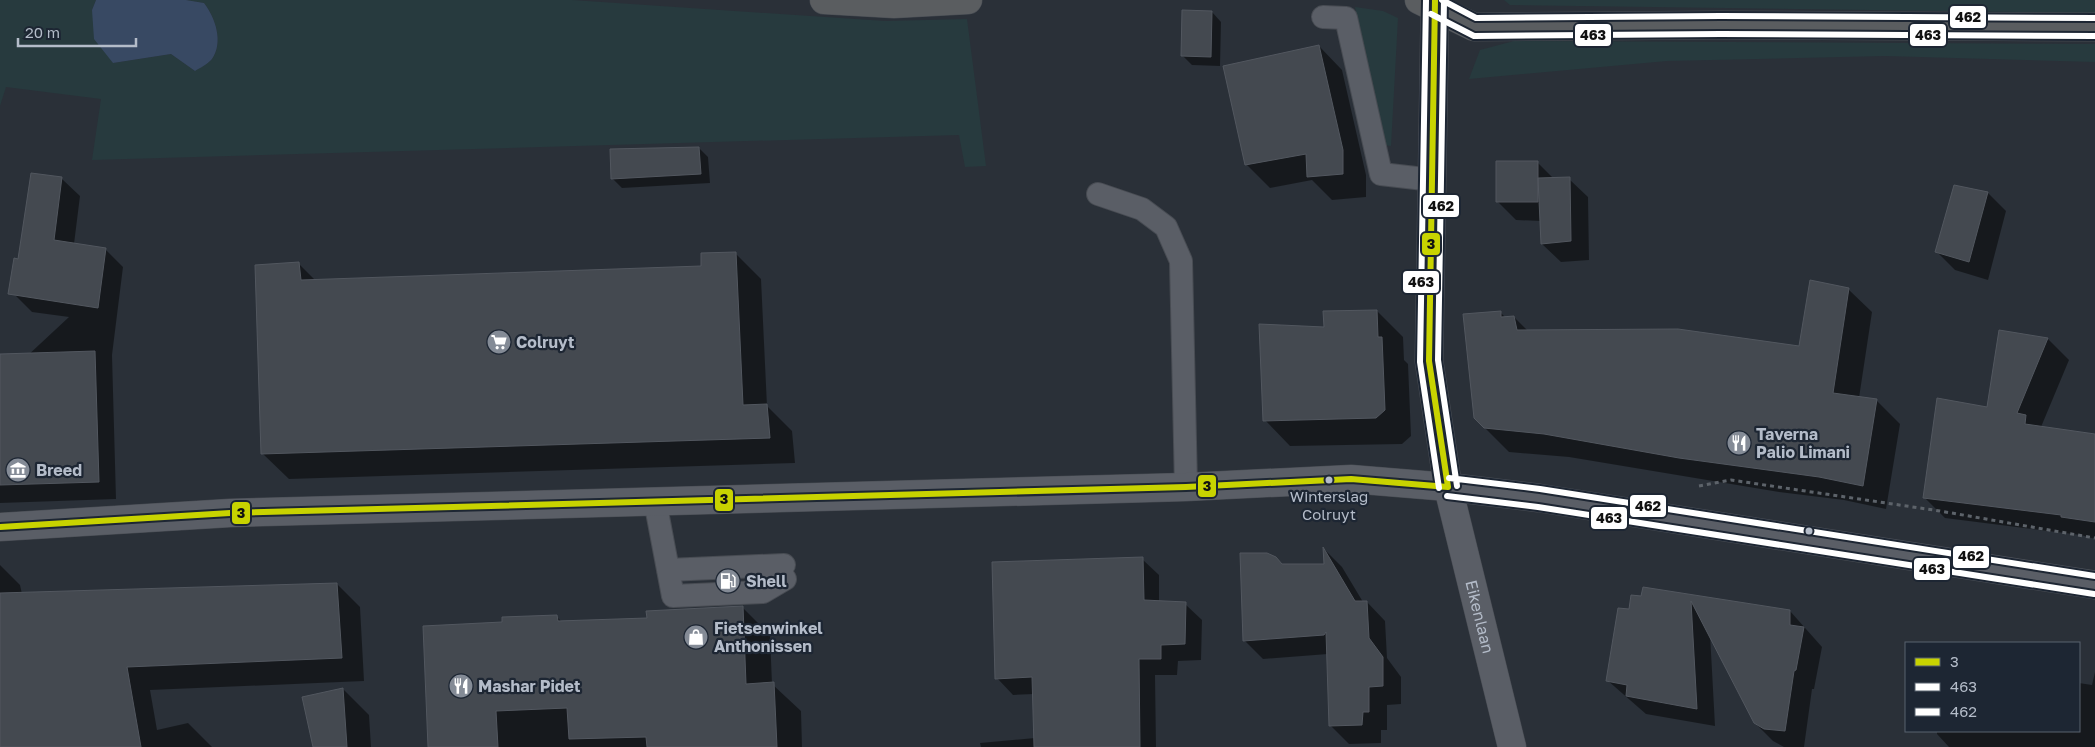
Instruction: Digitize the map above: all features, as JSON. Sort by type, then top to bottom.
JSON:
[{"type":"highway","points":[[824,0],[894,4],[968,0]]},
{"type":"highway","points":[[1430,2],[1474,27],[1721,25],[2095,27]]},
{"type":"street","name":"Eikenlaan","points":[[1430,2],[1433,180],[1429,361],[1448,487],[1512,747]]},
{"type":"street","points":[[0,527],[239,513],[1186,486],[1351,479],[1448,487],[1539,498],[2095,585]]},
{"type":"lane","points":[[1323,17],[1346,18],[1382,174],[1433,180]]},
{"type":"lane","points":[[1098,194],[1142,209],[1166,227],[1181,261],[1186,486]]},
{"type":"lane","points":[[655,501],[673,596],[763,592],[785,572]]},
{"type":"path","points":[[1692,487],[1731,480],[1940,511],[2095,538]]},
{"type":"green space","points":[[0,0],[96,0],[92,10],[113,63],[171,54],[195,71],[212,59],[216,52],[217,30],[212,15],[204,3],[186,0],[572,0],[885,21],[967,19],[986,166],[965,167],[959,135],[92,160],[101,99],[6,87],[0,106]]},
{"type":"green space","points":[[1504,0],[2095,0],[2095,13],[1510,5]]},
{"type":"green space","points":[[1355,7],[1383,11],[1398,18],[1391,146],[1384,145]]},
{"type":"green space","points":[[1514,41],[2095,44],[2095,62],[1885,56],[1667,61],[1469,79],[1480,50]]},
{"type":"water","points":[[96,0],[186,0],[204,3],[212,15],[217,30],[216,52],[210,61],[195,71],[171,54],[113,63],[94,39],[92,10]]},
{"type":"building","points":[[1182,10],[1212,11],[1211,57],[1181,56]]},
{"type":"building","points":[[1319,45],[1343,150],[1343,174],[1307,177],[1306,154],[1245,165],[1223,66]]},
{"type":"building","points":[[699,147],[701,174],[611,179],[610,149]]},
{"type":"building","points":[[1496,161],[1538,161],[1538,202],[1496,202]]},
{"type":"building","points":[[31,173],[62,177],[54,240],[106,248],[98,308],[8,294],[14,258],[18,259]]},
{"type":"building","points":[[1570,177],[1571,241],[1541,244],[1538,178]]},
{"type":"building","points":[[1954,185],[1988,192],[1969,262],[1935,252]]},
{"type":"building","name":"Colruyt","points":[[736,252],[743,405],[767,404],[770,438],[261,454],[255,265],[299,262],[301,280],[701,266],[701,253]]},
{"type":"building","points":[[1810,280],[1849,288],[1833,393],[1877,399],[1863,486],[1819,477],[1679,458],[1544,434],[1484,428],[1474,418],[1463,314],[1501,311],[1501,317],[1514,316],[1517,330],[1678,329],[1799,346]]},
{"type":"building","points":[[1377,310],[1378,337],[1382,337],[1385,410],[1376,418],[1263,421],[1259,324],[1324,327],[1323,311]]},
{"type":"building","points":[[1999,330],[2048,338],[2017,413],[2026,415],[2025,424],[2095,434],[2095,522],[2061,517],[2061,515],[1923,498],[1937,398],[1987,407]]},
{"type":"building","points":[[95,351],[99,482],[0,485],[0,354]]},
{"type":"building","points":[[1323,547],[1355,601],[1367,601],[1369,638],[1383,657],[1383,686],[1369,687],[1369,712],[1363,712],[1362,725],[1329,726],[1326,632],[1324,635],[1243,641],[1240,553],[1267,553],[1276,557],[1282,564],[1324,564]]},
{"type":"building","points":[[1143,557],[1144,600],[1186,602],[1185,644],[1161,645],[1161,659],[1139,659],[1140,747],[1034,747],[1032,677],[995,679],[992,562]]},
{"type":"building","points":[[337,583],[342,658],[127,667],[141,747],[0,747],[0,593]]},
{"type":"building","points":[[1643,587],[1790,610],[1790,625],[1804,627],[1796,670],[1794,671],[1785,731],[1764,729],[1754,723],[1691,601],[1697,709],[1626,696],[1627,685],[1606,681],[1618,608],[1629,609],[1631,595],[1641,596]]},
{"type":"building","points":[[743,606],[746,684],[774,682],[777,747],[647,747],[646,737],[569,739],[567,708],[496,711],[498,747],[428,747],[423,626],[502,622],[502,617],[557,615],[558,621],[647,618],[646,611]]},
{"type":"building","points":[[343,688],[347,747],[313,747],[302,697]]},
{"type":"transit line","name":"463","points":[[1426,0],[1420,362],[1439,488]]},
{"type":"transit line","name":"3","points":[[1435,0],[1429,361],[1448,487]]},
{"type":"transit line","name":"462","points":[[1442,0],[1476,18],[1721,16],[2095,18]]},
{"type":"transit line","name":"462","points":[[1444,0],[1438,360],[1457,486]]},
{"type":"transit line","name":"463","points":[[1431,14],[1474,36],[1721,34],[2095,36]]},
{"type":"transit line","name":"462","points":[[1449,478],[1540,489],[2095,576]]},
{"type":"transit line","name":"3","points":[[0,527],[230,513],[1186,487],[1351,479],[1448,487]]},
{"type":"transit line","name":"463","points":[[1447,496],[1538,507],[2094,594]]},
{"type":"place","name":"Colruyt","points":[[499,342]]},
{"type":"place","name":"Taverna Palio Limani","points":[[1739,443]]},
{"type":"place","name":"Breed","points":[[18,470]]},
{"type":"place","name":"Winterslag Colruyt","points":[[1329,480]]},
{"type":"place","name":"Shell","points":[[728,581]]},
{"type":"place","name":"Fietsenwinkel Anthonissen","points":[[696,637]]},
{"type":"place","name":"Mashar Pidet","points":[[461,686]]}]
